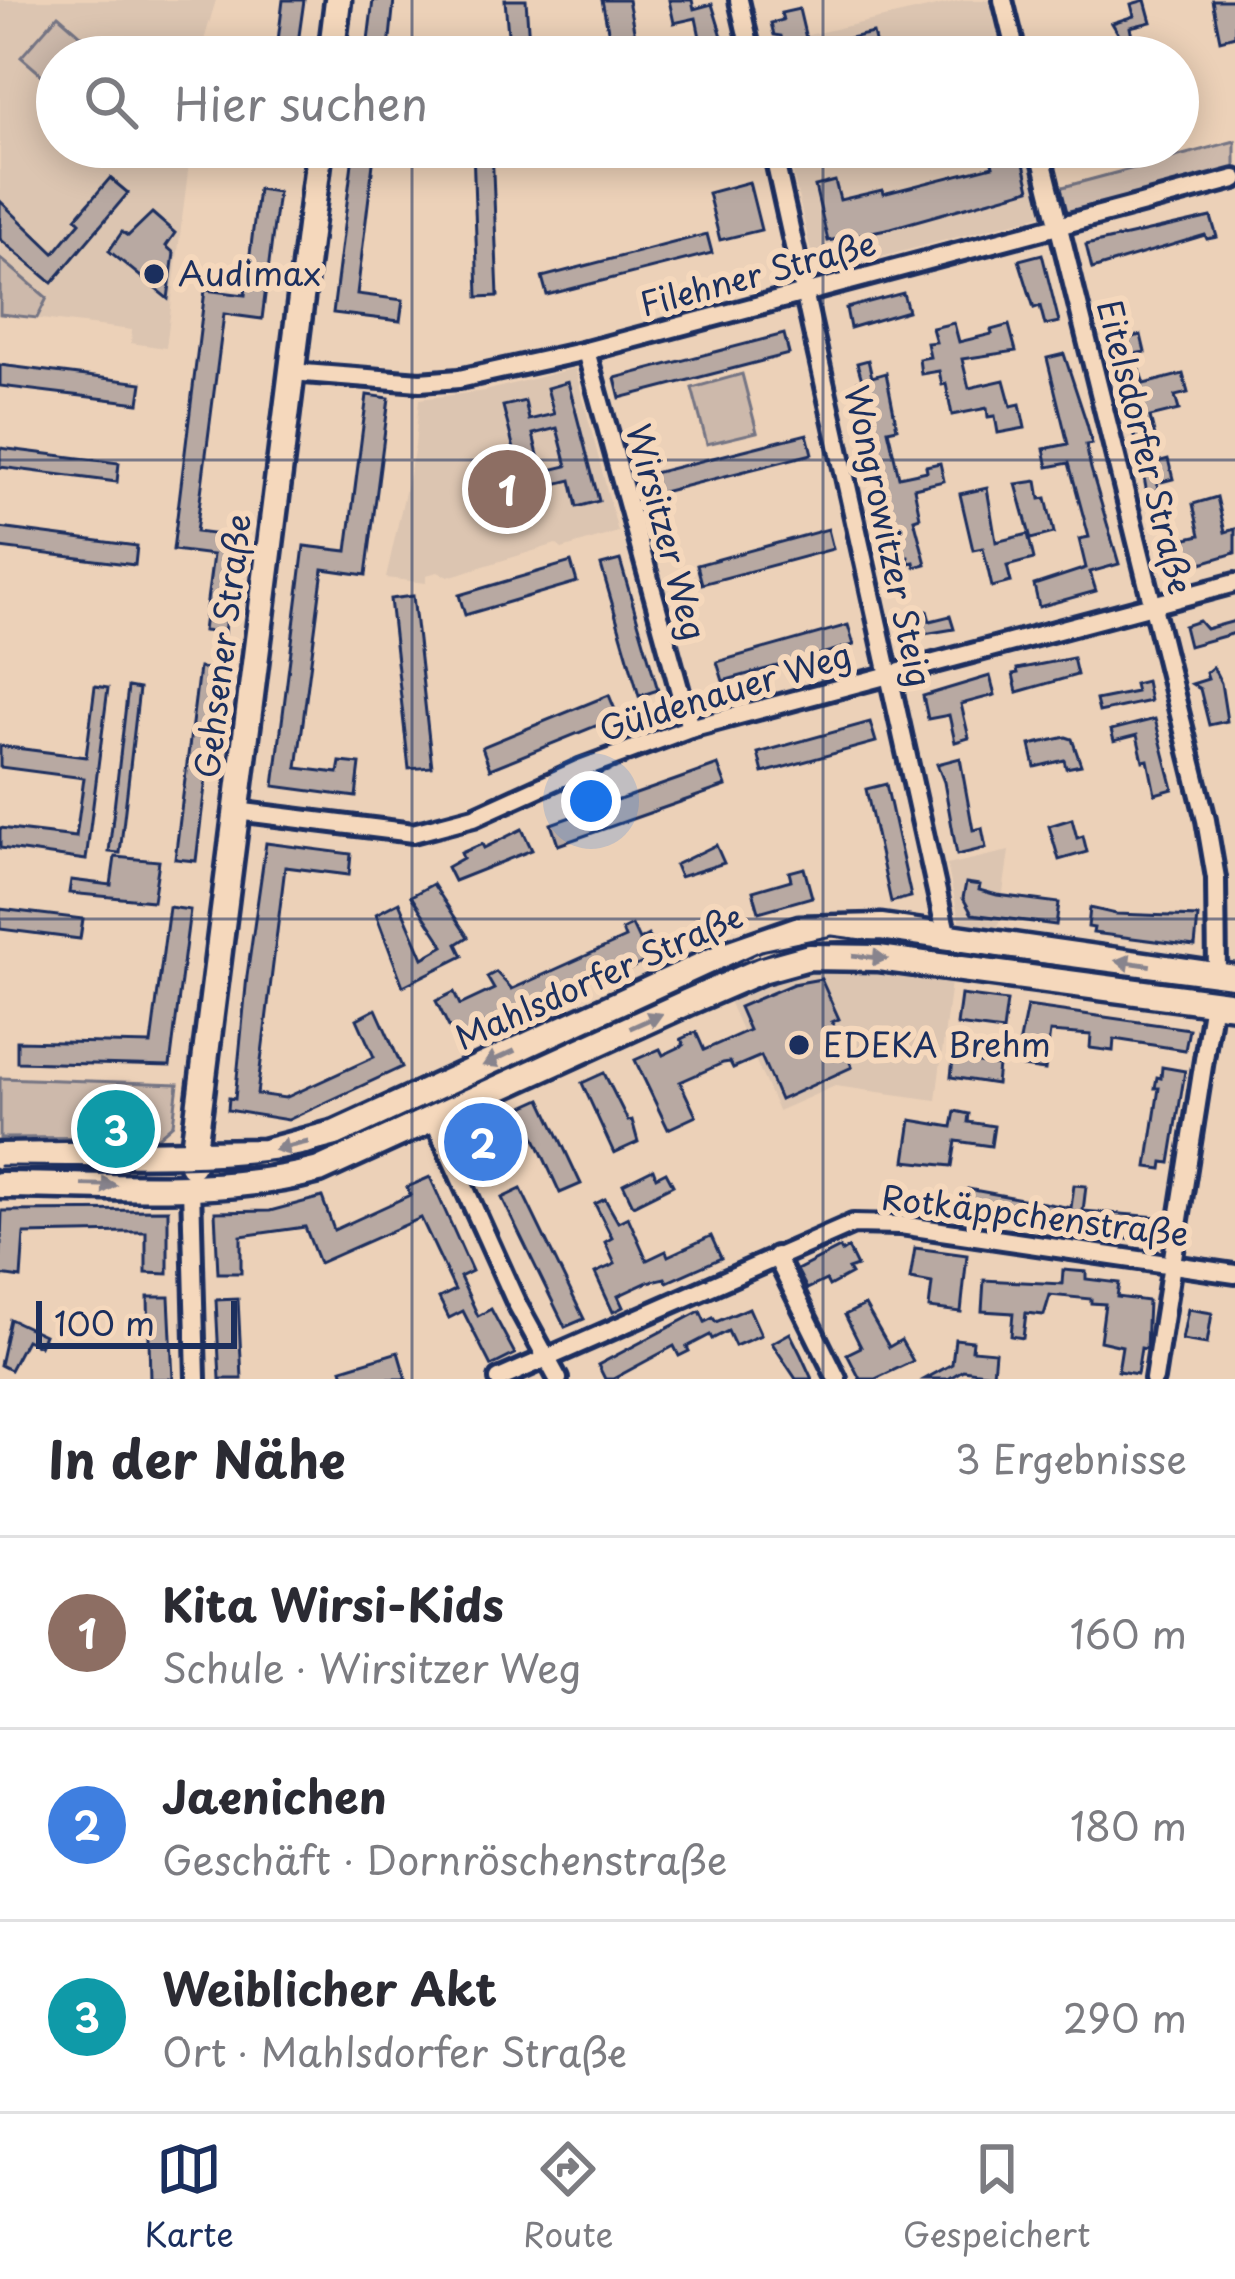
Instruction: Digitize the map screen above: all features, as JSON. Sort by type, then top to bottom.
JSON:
[{"type":"main road","points":[[334,36],[338,0]]},
{"type":"main road","name":"Gehsener Straße","points":[[191,1186],[317,168]]},
{"type":"main road","name":"Mahlsdorfer Straße","points":[[0,1156],[289,1148],[336,1132],[777,934],[851,925],[1226,977]]},
{"type":"main road","points":[[943,966],[947,938]]},
{"type":"main road","name":"Mahlsdorfer Straße","points":[[0,1185],[191,1186],[269,1180],[319,1170],[787,961],[854,955],[1224,1004]]},
{"type":"main road","points":[[1224,1004],[1226,977]]},
{"type":"main road","points":[[422,1093],[434,1120]]},
{"type":"street","points":[[739,0],[747,36]]},
{"type":"street","points":[[1003,0],[1012,36]]},
{"type":"street","name":"Wongrowitzer Steig","points":[[777,168],[947,938]]},
{"type":"street","name":"Eitelsdorfer Straße","points":[[1044,168],[1206,820],[1226,977]]},
{"type":"street","name":"Filehner Straße","points":[[291,372],[420,382],[477,375],[586,351],[1235,179]]},
{"type":"street","name":"Wirsitzer Weg","points":[[586,351],[689,728]]},
{"type":"street","name":"Güldenauer Weg","points":[[236,811],[413,833],[431,830],[474,817],[580,769],[689,728],[1235,583]]},
{"type":"street","points":[[1154,1379],[1171,1263],[1224,1004]]},
{"type":"street","points":[[434,1120],[515,1302],[558,1379]]},
{"type":"street","points":[[191,1186],[196,1379]]},
{"type":"street","name":"Rotkäppchenstraße","points":[[499,1379],[842,1228],[872,1223],[1235,1274]]},
{"type":"street","points":[[776,1256],[838,1379]]},
{"type":"shaded area","points":[[0,0],[216,0],[205,36],[36,36],[36,168],[188,168],[166,348],[131,343],[132,330],[0,314]]},
{"type":"shaded area","points":[[963,0],[990,0],[999,36],[804,36]]},
{"type":"shaded area","points":[[58,15],[82,36],[40,36]]},
{"type":"shaded area","points":[[36,40],[36,70],[21,57]]},
{"type":"shaded area","points":[[1235,141],[1235,173],[1069,217],[1063,213],[1057,191],[1063,187],[1134,168],[1199,168],[1199,151]]},
{"type":"shaded area","points":[[792,168],[1031,168],[1042,215],[816,274]]},
{"type":"shaded area","points":[[0,258],[47,298],[37,318],[0,314]]},
{"type":"shaded area","points":[[575,368],[618,532],[562,549],[556,544],[448,577],[438,572],[426,575],[426,583],[386,578],[415,447],[419,399],[485,391]]},
{"type":"shaded area","points":[[742,374],[757,432],[707,444],[692,388]]},
{"type":"shaded area","points":[[1009,851],[998,929],[960,923],[947,865]]},
{"type":"shaded area","points":[[857,969],[951,982],[936,1100],[835,1086],[778,1111],[729,1001],[798,974]]},
{"type":"shaded area","points":[[0,1078],[178,1084],[173,1124],[158,1137],[0,1138]]},
{"type":"building","points":[[283,0],[304,0],[299,36],[279,36]]},
{"type":"building","points":[[373,0],[394,0],[390,36],[369,36]]},
{"type":"building","points":[[505,0],[526,0],[529,36],[508,36]]},
{"type":"building","points":[[602,0],[628,0],[635,36],[609,36]]},
{"type":"building","points":[[669,0],[692,0],[694,9],[712,4],[722,36],[700,36],[696,18],[674,23]]},
{"type":"building","points":[[1145,0],[1151,22],[1130,27],[1132,36],[1120,36],[1112,23],[1134,16],[1131,4]]},
{"type":"building","points":[[1212,0],[1235,0],[1235,36],[1220,40]]},
{"type":"building","points":[[799,9],[805,36],[774,35],[771,23],[783,20],[781,13]]},
{"type":"building","points":[[351,168],[372,168],[357,294],[403,300],[400,321],[333,313]]},
{"type":"building","points":[[474,168],[493,168],[498,296],[478,297]]},
{"type":"building","points":[[985,168],[1025,168],[1030,189],[828,241],[815,186],[835,181],[840,200],[882,190],[883,194]]},
{"type":"building","points":[[110,178],[128,193],[52,283],[0,239],[0,201],[54,253]]},
{"type":"building","points":[[749,182],[761,230],[720,240],[708,193]]},
{"type":"building","points":[[258,189],[278,192],[262,319],[224,314],[196,532],[236,537],[224,633],[203,631],[213,555],[173,550],[205,290],[245,295]]},
{"type":"building","name":"Audimax","points":[[152,213],[175,233],[166,246],[174,253],[168,299],[109,251],[122,232],[128,236]]},
{"type":"building","points":[[1211,217],[1217,237],[1207,239],[1205,235],[1092,269],[1086,245]]},
{"type":"building","points":[[707,234],[712,253],[547,295],[542,277]]},
{"type":"building","points":[[1042,254],[1059,322],[1045,325],[1040,306],[1034,308],[1019,260]]},
{"type":"building","points":[[903,293],[908,311],[850,328],[846,308]]},
{"type":"building","points":[[954,323],[959,342],[1009,325],[1016,351],[962,359],[969,388],[1004,380],[1011,406],[1020,404],[1025,428],[998,433],[995,416],[988,417],[987,408],[952,415],[939,371],[921,374],[919,359],[930,357],[927,343],[936,342],[932,328]]},
{"type":"building","points":[[784,334],[789,354],[620,398],[615,378]]},
{"type":"building","points":[[1141,335],[1145,352],[1134,354],[1144,384],[1183,374],[1188,393],[1175,396],[1179,410],[1150,417],[1155,437],[1136,442],[1120,381],[1130,378],[1116,341]]},
{"type":"building","points":[[1064,354],[1087,424],[1091,469],[1119,564],[1090,572],[1096,591],[1039,607],[1034,585],[1086,568],[1079,539],[1089,537],[1069,463],[1048,467],[1044,449],[1068,444],[1047,358]]},
{"type":"building","points":[[868,360],[872,377],[886,373],[897,428],[888,430],[899,477],[940,463],[944,481],[914,488],[920,517],[914,519],[926,564],[915,567],[904,558],[898,533],[891,535],[885,511],[891,510],[858,381],[862,380],[857,363]]},
{"type":"building","points":[[0,365],[142,383],[139,403],[0,386]]},
{"type":"building","points":[[568,382],[599,501],[577,507],[571,480],[546,486],[551,507],[530,512],[503,406],[525,401],[529,420],[554,414],[547,388]],"holes":[[[557,428],[567,466],[542,472],[533,434]]]},
{"type":"building","points":[[367,395],[389,398],[366,575],[323,569],[297,768],[338,773],[340,762],[360,764],[356,797],[274,786],[304,546],[347,551]]},
{"type":"building","points":[[807,434],[812,454],[643,497],[638,477]]},
{"type":"building","points":[[0,448],[119,463],[117,482],[0,467]]},
{"type":"building","points":[[1168,459],[1173,479],[1157,483],[1163,513],[1154,515],[1142,466]]},
{"type":"building","points":[[1037,481],[1054,533],[1031,539],[1016,484]]},
{"type":"building","points":[[987,488],[996,542],[1028,534],[1034,559],[1007,566],[1011,582],[992,587],[983,548],[973,550],[960,494]]},
{"type":"building","points":[[1217,497],[1225,532],[1235,529],[1235,553],[1168,573],[1161,544],[1200,535],[1193,504]]},
{"type":"building","points":[[0,528],[137,546],[135,565],[0,548]]},
{"type":"building","points":[[828,529],[833,549],[702,584],[697,565]]},
{"type":"building","points":[[620,560],[658,690],[639,696],[601,565]]},
{"type":"building","points":[[571,562],[577,582],[465,615],[459,595]]},
{"type":"building","points":[[413,596],[432,767],[409,769],[390,599]]},
{"type":"building","points":[[927,611],[930,621],[950,616],[954,629],[906,637],[903,628],[910,626],[908,616]]},
{"type":"building","points":[[1199,621],[1206,629],[1235,621],[1235,633],[1189,646],[1184,626]]},
{"type":"building","points":[[848,625],[854,645],[723,681],[717,662]]},
{"type":"building","points":[[1073,658],[1077,675],[1017,692],[1013,674],[1017,669]]},
{"type":"building","points":[[1213,667],[1221,683],[1227,721],[1209,725],[1200,689],[1192,684],[1208,679],[1206,673]]},
{"type":"building","points":[[199,668],[219,670],[196,861],[175,859]]},
{"type":"building","points":[[990,676],[995,695],[961,704],[969,738],[955,742],[949,715],[928,719],[923,696]]},
{"type":"building","points":[[1146,681],[1150,701],[1099,712],[1096,700],[1136,692],[1134,684]]},
{"type":"building","points":[[95,686],[108,688],[86,860],[0,848],[0,828],[76,837],[84,778],[0,767],[0,746],[86,757]]},
{"type":"building","points":[[128,687],[139,689],[120,853],[109,852]]},
{"type":"building","points":[[609,695],[618,717],[490,769],[482,747]]},
{"type":"building","points":[[1155,719],[1173,789],[1155,794],[1137,735],[1114,741],[1111,730]]},
{"type":"building","points":[[870,722],[876,742],[763,773],[758,753]]},
{"type":"building","points":[[1072,739],[1081,765],[1066,768],[1064,760],[1035,767],[1030,745]]},
{"type":"building","points":[[960,758],[973,830],[982,828],[986,848],[957,855],[937,764]]},
{"type":"building","points":[[718,765],[726,786],[558,845],[551,824]]},
{"type":"building","points":[[886,784],[911,897],[891,902],[866,789]]},
{"type":"building","points":[[1072,819],[1087,852],[1059,860],[1049,826]]},
{"type":"building","points":[[522,829],[532,850],[454,881],[447,867],[463,858],[461,853],[482,844],[484,848]]},
{"type":"building","points":[[266,843],[351,854],[349,875],[285,867],[257,1094],[285,1098],[374,1057],[357,1019],[376,1009],[402,1067],[288,1120],[228,1110],[229,1098],[235,1099]]},
{"type":"building","points":[[716,845],[724,863],[680,877],[675,865]]},
{"type":"building","points":[[115,857],[159,861],[153,901],[69,893],[71,880],[111,885]]},
{"type":"building","points":[[804,868],[812,897],[759,912],[753,891],[791,880],[789,872]]},
{"type":"building","points":[[966,883],[997,895],[1059,903],[1056,925],[972,914],[963,898]]},
{"type":"building","points":[[433,884],[468,937],[457,944],[463,956],[403,986],[376,914],[399,902],[423,958],[444,946],[411,896]]},
{"type":"building","points":[[169,907],[190,910],[170,1066],[17,1062],[17,1041],[151,1044]]},
{"type":"building","points":[[1090,908],[1116,914],[1198,917],[1195,946],[1093,933],[1094,928],[1088,927]]},
{"type":"building","points":[[0,909],[83,919],[80,939],[0,929]]},
{"type":"building","points":[[632,925],[639,940],[648,935],[658,956],[605,980],[600,971],[556,992],[561,1000],[543,1009],[539,1000],[469,1030],[471,1034],[456,1041],[436,1001],[454,992],[460,1005],[494,989],[487,977],[496,972],[512,989],[625,938],[622,930]]},
{"type":"building","name":"EDEKA Brehm","points":[[821,979],[839,1019],[832,1022],[852,1067],[780,1100],[761,1056],[733,1068],[730,1062],[723,1063],[680,1082],[696,1116],[668,1129],[635,1060],[660,1049],[663,1055],[684,1045],[681,1039],[696,1032],[704,1050],[749,1030],[739,1007],[793,984]]},
{"type":"building","points":[[961,995],[1007,1001],[1003,1031],[957,1025]]},
{"type":"building","points":[[1027,1006],[1189,1029],[1185,1050],[1114,1039],[1113,1051],[1090,1048],[1091,1035],[1050,1032],[1045,1070],[1022,1067],[1023,1061],[1016,1060]]},
{"type":"building","points":[[953,1059],[998,1066],[996,1084],[951,1077]]},
{"type":"building","points":[[1162,1067],[1185,1071],[1170,1163],[1163,1162],[1162,1169],[1147,1167],[1159,1088],[1155,1088]]},
{"type":"building","points":[[604,1073],[628,1121],[632,1120],[638,1142],[614,1153],[582,1083]]},
{"type":"building","points":[[541,1099],[581,1184],[560,1193],[521,1108]]},
{"type":"building","points":[[955,1111],[969,1114],[968,1122],[994,1126],[991,1146],[956,1141],[952,1166],[905,1161],[911,1120],[952,1127]]},
{"type":"building","points":[[489,1124],[503,1152],[481,1163],[467,1135]]},
{"type":"building","points":[[653,1169],[656,1177],[666,1172],[673,1185],[633,1205],[623,1184]]},
{"type":"building","points":[[430,1177],[472,1271],[460,1277],[478,1316],[491,1309],[515,1354],[491,1366],[463,1311],[449,1318],[439,1298],[455,1290],[421,1218],[319,1263],[305,1227],[241,1236],[241,1273],[218,1273],[215,1212],[270,1211],[322,1197],[334,1230],[410,1195],[407,1187]]},
{"type":"building","points":[[1074,1185],[1086,1186],[1083,1211],[1160,1217],[1156,1243],[963,1216],[968,1189],[1071,1208]]},
{"type":"building","points":[[521,1189],[584,1319],[565,1327],[502,1198]]},
{"type":"building","points":[[605,1199],[618,1222],[628,1217],[647,1260],[666,1251],[668,1256],[711,1236],[721,1258],[667,1282],[665,1278],[648,1282],[618,1296],[623,1307],[613,1312],[595,1273],[615,1264],[605,1242],[612,1238],[595,1204]]},
{"type":"building","points":[[168,1210],[168,1274],[146,1273],[146,1232],[130,1232],[24,1234],[21,1278],[0,1275],[2,1211]]},
{"type":"building","points":[[840,1248],[842,1252],[848,1248],[857,1266],[848,1269],[851,1274],[829,1286],[826,1280],[807,1289],[797,1270]]},
{"type":"building","points":[[915,1248],[967,1255],[961,1312],[929,1308],[932,1283],[910,1279]]},
{"type":"building","points":[[1063,1270],[1119,1283],[1117,1297],[1148,1301],[1146,1349],[1141,1348],[1137,1374],[1118,1371],[1122,1346],[1100,1341],[1105,1304],[1050,1295],[1044,1315],[1026,1313],[1023,1338],[1011,1336],[1013,1313],[982,1311],[984,1280],[1062,1284]]},
{"type":"building","points":[[148,1297],[169,1297],[173,1379],[150,1379]]},
{"type":"building","points":[[238,1299],[242,1379],[220,1379],[216,1300]]},
{"type":"building","points":[[865,1305],[889,1347],[901,1340],[913,1361],[875,1379],[860,1379],[847,1354],[861,1347],[845,1315]]},
{"type":"building","points":[[749,1308],[761,1335],[735,1346],[728,1331],[712,1339],[710,1335],[679,1356],[674,1346],[613,1379],[605,1379],[598,1365],[700,1311],[705,1322],[713,1318],[716,1322]]},
{"type":"building","points":[[1188,1309],[1212,1313],[1207,1344],[1182,1340]]},
{"type":"building","points":[[10,1319],[44,1335],[39,1346],[26,1340],[10,1370],[0,1365]]},
{"type":"building","points":[[790,1333],[812,1379],[796,1379],[772,1343]]},
{"type":"building","points":[[955,1339],[973,1341],[972,1350],[995,1352],[993,1374],[963,1370],[948,1379],[925,1379],[952,1364]]},
{"type":"building","points":[[398,1352],[406,1379],[345,1379],[342,1369]]},
{"type":"tram line","points":[[0,1166],[213,1166],[335,1148],[761,951],[832,936],[1235,989]]},
{"type":"place","name":"Audimax","points":[[154,274]]},
{"type":"place","name":"Kita Wirsi-Kids","points":[[507,489]]},
{"type":"place","name":"EDEKA Brehm","points":[[799,1045]]},
{"type":"place","name":"Weiblicher Akt","points":[[116,1129]]},
{"type":"place","name":"Jaenichen","points":[[483,1142]]}]
